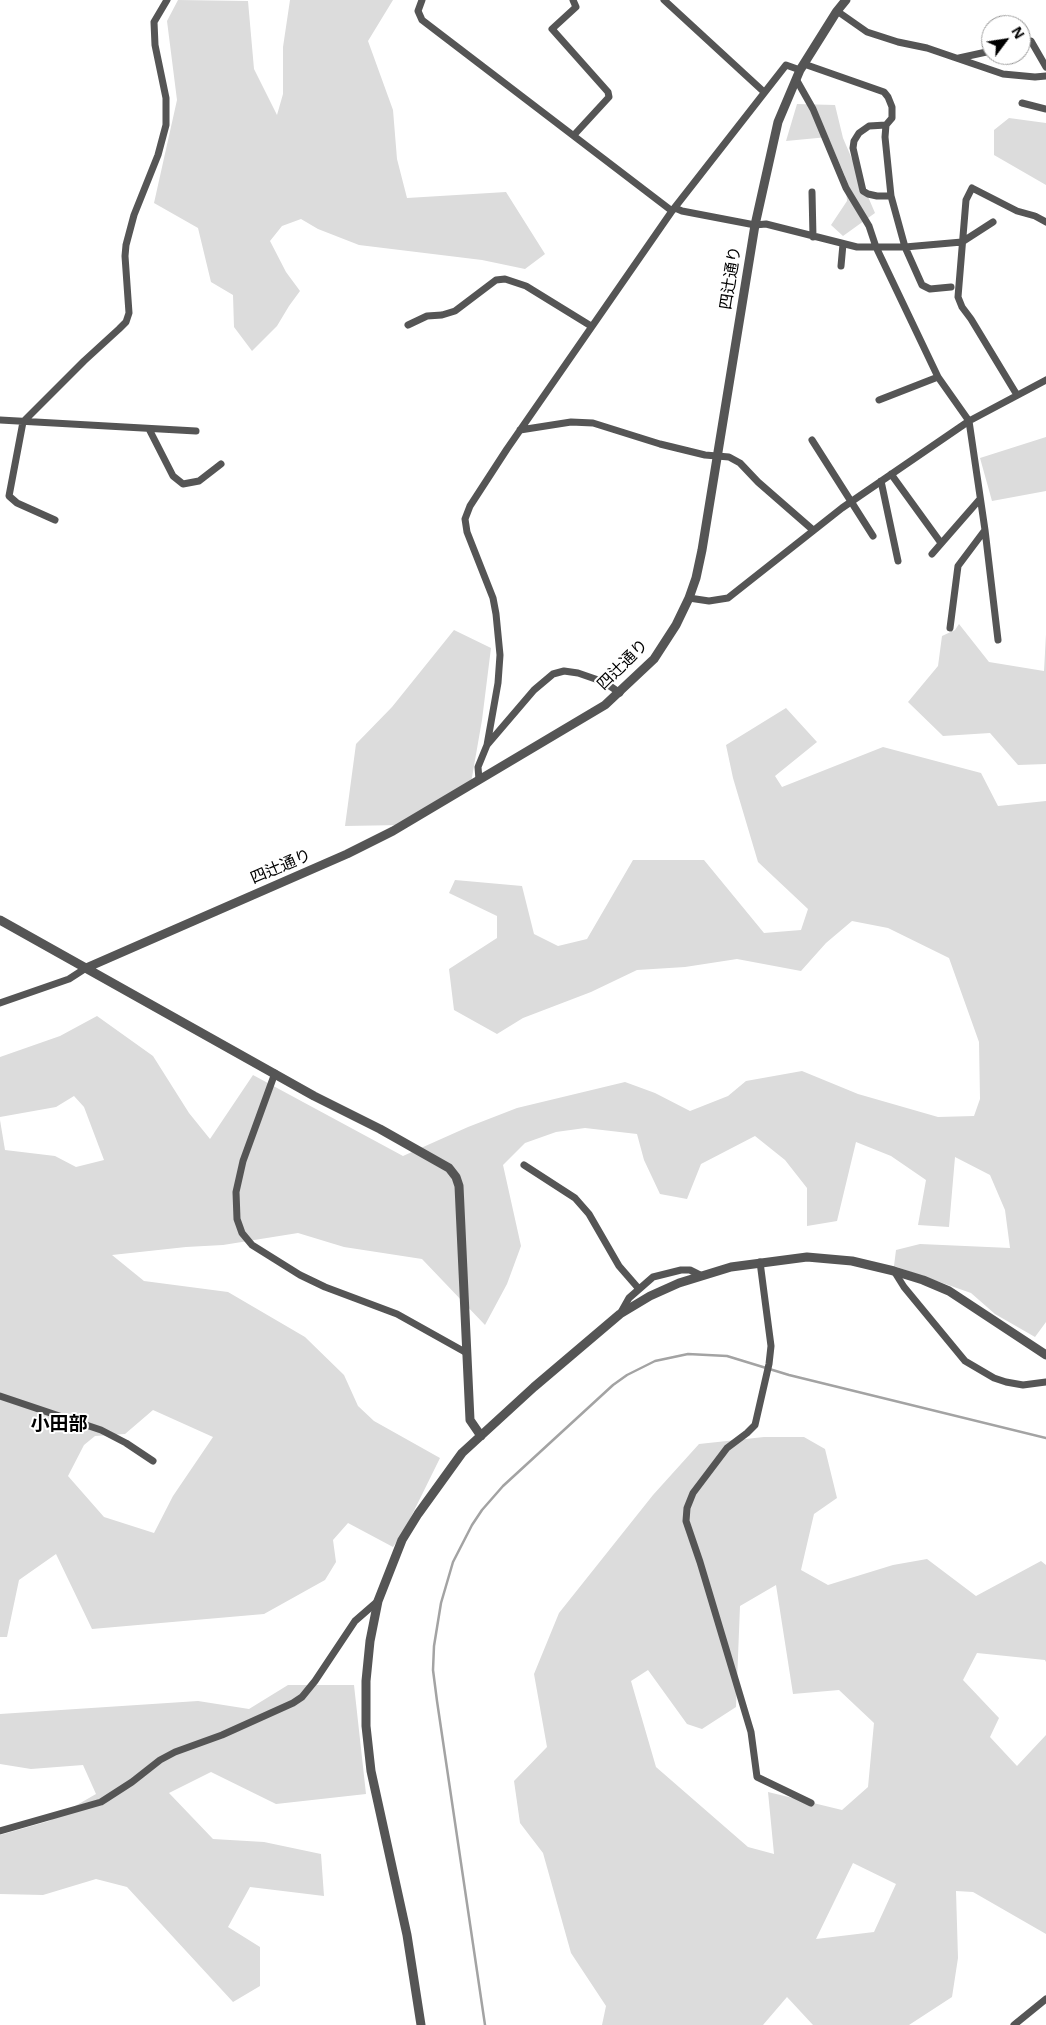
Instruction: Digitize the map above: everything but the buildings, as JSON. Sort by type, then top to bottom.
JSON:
[{"type":"street","points":[[55,520],[17,503],[9,496],[23,422],[126,322],[129,312],[125,256],[126,244],[134,216],[158,155],[166,125],[166,98],[155,45],[154,22],[167,0]]},
{"type":"street","points":[[422,0],[418,11],[422,20],[673,210],[755,225],[766,224],[843,244],[876,248],[962,242],[993,222]]},
{"type":"street","points":[[573,0],[576,7],[552,29],[608,92],[609,97],[574,135]]},
{"type":"street","points":[[664,0],[764,92]]},
{"type":"street","name":"四辻通り","points":[[86,968],[348,854],[393,831],[598,709],[620,693],[654,660],[671,633],[689,598],[696,578],[755,225],[778,122],[802,67],[836,11],[846,0]]},
{"type":"street","points":[[836,11],[867,32],[898,42],[927,48],[1003,74],[1035,77],[1046,76]]},
{"type":"street","points":[[1031,41],[1046,67]]},
{"type":"street","points":[[959,59],[981,54]]},
{"type":"street","points":[[479,780],[478,767],[487,746],[498,683],[500,655],[496,614],[485,577],[472,546],[465,519],[470,506],[591,326],[673,210],[786,65],[802,67],[884,92],[888,97],[892,107],[892,118],[886,125],[885,137],[890,196],[905,247],[922,285],[930,289],[951,287]]},
{"type":"street","points":[[796,79],[813,109],[846,188],[869,226],[876,248],[938,377],[970,421],[998,640]]},
{"type":"street","points":[[1022,103],[1046,109]]},
{"type":"street","points":[[886,125],[869,126],[859,134],[854,141],[853,148],[863,191],[877,196],[890,196]]},
{"type":"street","points":[[1017,395],[962,307],[958,297],[966,200],[972,188],[1017,211],[1035,216],[1046,222]]},
{"type":"street","points":[[812,192],[813,236]]},
{"type":"street","points":[[841,266],[843,244]]},
{"type":"street","points":[[408,325],[427,316],[442,316],[455,311],[496,280],[505,279],[526,286],[591,326]]},
{"type":"street","points":[[879,400],[938,377]]},
{"type":"street","points":[[689,598],[709,602],[728,598],[813,530],[891,474],[970,421],[1046,380]]},
{"type":"street","points":[[0,420],[196,431]]},
{"type":"street","points":[[520,430],[571,422],[593,423],[660,444],[729,457],[740,463],[758,482],[813,530]]},
{"type":"street","points":[[150,429],[173,476],[183,484],[199,481],[221,464]]},
{"type":"street","points":[[812,440],[873,536]]},
{"type":"street","points":[[891,474],[941,543]]},
{"type":"street","points":[[881,481],[898,561]]},
{"type":"street","points":[[932,554],[980,499]]},
{"type":"street","points":[[950,628],[958,566],[985,530]]},
{"type":"street","points":[[487,746],[534,690],[553,674],[564,670],[578,673],[604,682],[620,693]]},
{"type":"street","points":[[0,920],[314,1096],[380,1129],[449,1168],[456,1177],[459,1186],[465,1352],[470,1420],[481,1436]]},
{"type":"street","points":[[0,1003],[69,979],[86,968]]},
{"type":"street","points":[[275,1073],[243,1161],[236,1192],[237,1219],[242,1233],[252,1245],[300,1275],[325,1287],[397,1314],[465,1352]]},
{"type":"street","points":[[524,1165],[576,1198],[589,1214],[619,1266],[639,1289]]},
{"type":"street","points":[[421,2025],[407,1934],[378,1810],[367,1748],[366,1681],[370,1641],[378,1601],[402,1540],[418,1514],[462,1453],[534,1387],[620,1314],[650,1296],[700,1275],[760,1262],[807,1257],[833,1258],[894,1271],[923,1280],[949,1291],[1046,1355]]},
{"type":"street","points":[[760,1262],[771,1346],[769,1364],[755,1425],[727,1448],[693,1493],[687,1508],[686,1521],[751,1732],[757,1777],[811,1803]]},
{"type":"street","points":[[620,1314],[629,1298],[653,1277],[690,1270],[700,1275]]},
{"type":"street","points":[[894,1271],[904,1287],[965,1361],[994,1378],[1006,1382],[1023,1385],[1046,1382]]},
{"type":"street","points":[[0,1396],[101,1430],[126,1443],[153,1461]]},
{"type":"street","points":[[0,1831],[101,1802],[132,1782],[160,1760],[175,1752],[222,1735],[293,1703],[302,1697],[315,1681],[355,1621],[378,1601]]},
{"type":"street","points":[[1014,2025],[1046,1999]]},
{"type":"shaded area","points":[[178,0],[248,1],[254,69],[277,115],[283,94],[283,47],[290,0],[393,0],[368,41],[393,110],[397,159],[407,198],[506,192],[545,254],[525,269],[482,260],[359,245],[318,229],[301,219],[282,226],[270,241],[286,272],[300,291],[277,326],[252,351],[234,327],[233,295],[211,282],[198,228],[154,203],[177,100],[167,21]]},
{"type":"shaded area","points":[[797,104],[835,105],[843,138],[875,213],[843,236],[831,225],[847,201],[845,176],[828,137],[786,141]]},
{"type":"shaded area","points":[[1009,118],[1046,123],[1046,185],[994,155],[994,130]]},
{"type":"shaded area","points":[[1046,437],[1046,491],[992,501],[980,458]]},
{"type":"shaded area","points":[[959,624],[989,662],[1044,671],[1046,634],[1046,764],[1018,765],[990,733],[943,736],[908,702],[938,666],[942,636],[955,630]]},
{"type":"shaded area","points":[[454,630],[491,648],[482,720],[471,783],[402,825],[345,826],[356,744],[392,707]]},
{"type":"shaded area","points":[[786,708],[817,742],[775,776],[782,787],[883,747],[981,773],[998,806],[1046,801],[1046,1322],[1035,1337],[995,1314],[971,1293],[894,1266],[896,1250],[920,1244],[1010,1248],[1005,1210],[990,1175],[955,1157],[949,1227],[918,1225],[926,1180],[891,1156],[856,1142],[837,1221],[807,1226],[807,1188],[785,1160],[755,1136],[701,1164],[687,1199],[660,1194],[644,1160],[637,1134],[585,1128],[556,1132],[525,1143],[503,1165],[521,1246],[507,1284],[485,1325],[422,1259],[344,1247],[298,1233],[223,1245],[112,1255],[144,1281],[228,1292],[305,1337],[344,1375],[358,1406],[374,1421],[440,1458],[405,1529],[393,1547],[348,1523],[333,1540],[336,1562],[325,1580],[264,1614],[92,1629],[56,1554],[19,1580],[7,1637],[0,1637],[0,1120],[5,1150],[55,1156],[76,1167],[104,1160],[84,1107],[74,1096],[56,1107],[0,1117],[0,1057],[60,1036],[97,1016],[153,1056],[189,1113],[210,1139],[253,1075],[403,1156],[468,1127],[517,1108],[625,1082],[655,1093],[690,1111],[728,1096],[746,1081],[802,1071],[858,1094],[938,1117],[974,1116],[980,1099],[979,1042],[949,958],[888,928],[852,921],[826,943],[801,971],[737,959],[685,967],[637,970],[591,992],[523,1018],[497,1034],[454,1010],[449,969],[497,938],[497,916],[449,893],[455,880],[522,886],[534,934],[558,946],[587,939],[633,860],[704,860],[764,933],[801,930],[808,909],[758,862],[733,778],[726,745]],"holes":[[[153,1410],[213,1437],[173,1496],[154,1533],[104,1517],[68,1476],[84,1445],[95,1436],[125,1434]]]},
{"type":"shaded area","points":[[764,1437],[804,1437],[825,1449],[837,1498],[814,1514],[801,1570],[828,1585],[893,1565],[927,1559],[976,1596],[1041,1561],[1046,1565],[1046,1662],[1045,1660],[977,1653],[963,1680],[999,1718],[990,1737],[1017,1766],[1046,1735],[1046,1934],[973,1892],[956,1891],[958,1958],[952,1997],[909,2025],[813,2025],[787,1997],[763,2025],[602,2025],[606,2006],[571,1953],[543,1853],[520,1823],[514,1781],[547,1747],[534,1674],[559,1613],[653,1495],[699,1444]],"holes":[[[776,1585],[793,1694],[839,1690],[874,1723],[868,1787],[842,1810],[768,1792],[774,1854],[748,1847],[656,1767],[631,1681],[648,1670],[687,1724],[702,1729],[736,1707],[740,1606]],[[853,1863],[896,1884],[874,1932],[816,1939]]]},
{"type":"shaded area","points":[[288,1685],[354,1685],[366,1794],[276,1804],[211,1772],[169,1793],[213,1839],[264,1842],[321,1854],[324,1896],[250,1887],[228,1927],[260,1947],[260,1986],[233,2002],[127,1887],[96,1879],[43,1895],[0,1894],[0,1835],[49,1821],[96,1794],[83,1765],[31,1769],[0,1764],[0,1714],[198,1701],[249,1709]]},
{"type":"waterway","points":[[485,2025],[433,1670],[434,1646],[441,1603],[453,1562],[472,1525],[482,1510],[503,1486],[613,1385],[627,1375],[655,1361],[688,1354],[727,1356],[789,1375],[1046,1438]]},
{"type":"district","name":"小田部","points":[[59,1425]]}]
